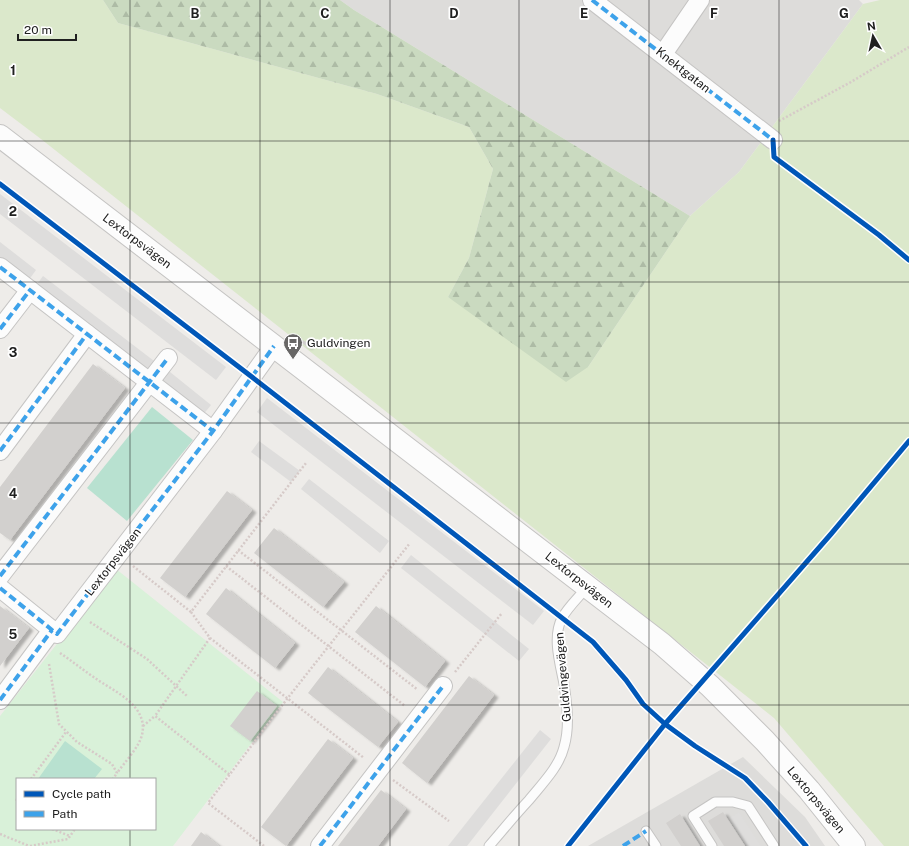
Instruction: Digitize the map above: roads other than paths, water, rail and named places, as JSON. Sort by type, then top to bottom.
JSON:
[{"type":"street","name":"Knektgatan","points":[[592,0],[766,134]]},
{"type":"street","points":[[663,54],[700,0]]},
{"type":"street","name":"Lextorpsvägen","points":[[0,136],[662,644],[710,686],[764,741],[809,790],[854,846]]},
{"type":"street","points":[[0,267],[213,431]]},
{"type":"street","points":[[0,329],[30,290]]},
{"type":"street","points":[[0,451],[86,334]]},
{"type":"street","name":"Lextorpsvägen","points":[[52,630],[57,634],[213,431],[274,346]]},
{"type":"street","points":[[0,576],[168,358]]},
{"type":"street","points":[[0,588],[52,630],[0,700]]},
{"type":"street","points":[[320,846],[420,718],[443,686]]},
{"type":"lane","name":"Guldvingevägen","points":[[489,846],[548,777],[560,758],[564,747],[567,723],[567,703],[557,641],[558,628],[562,617],[587,587]]},
{"type":"lane","points":[[712,846],[693,816],[715,802],[733,802],[748,806],[774,846]]},
{"type":"lane","points":[[646,831],[656,846]]},
{"type":"place","name":"Guldvingen","points":[[293,360]]}]
